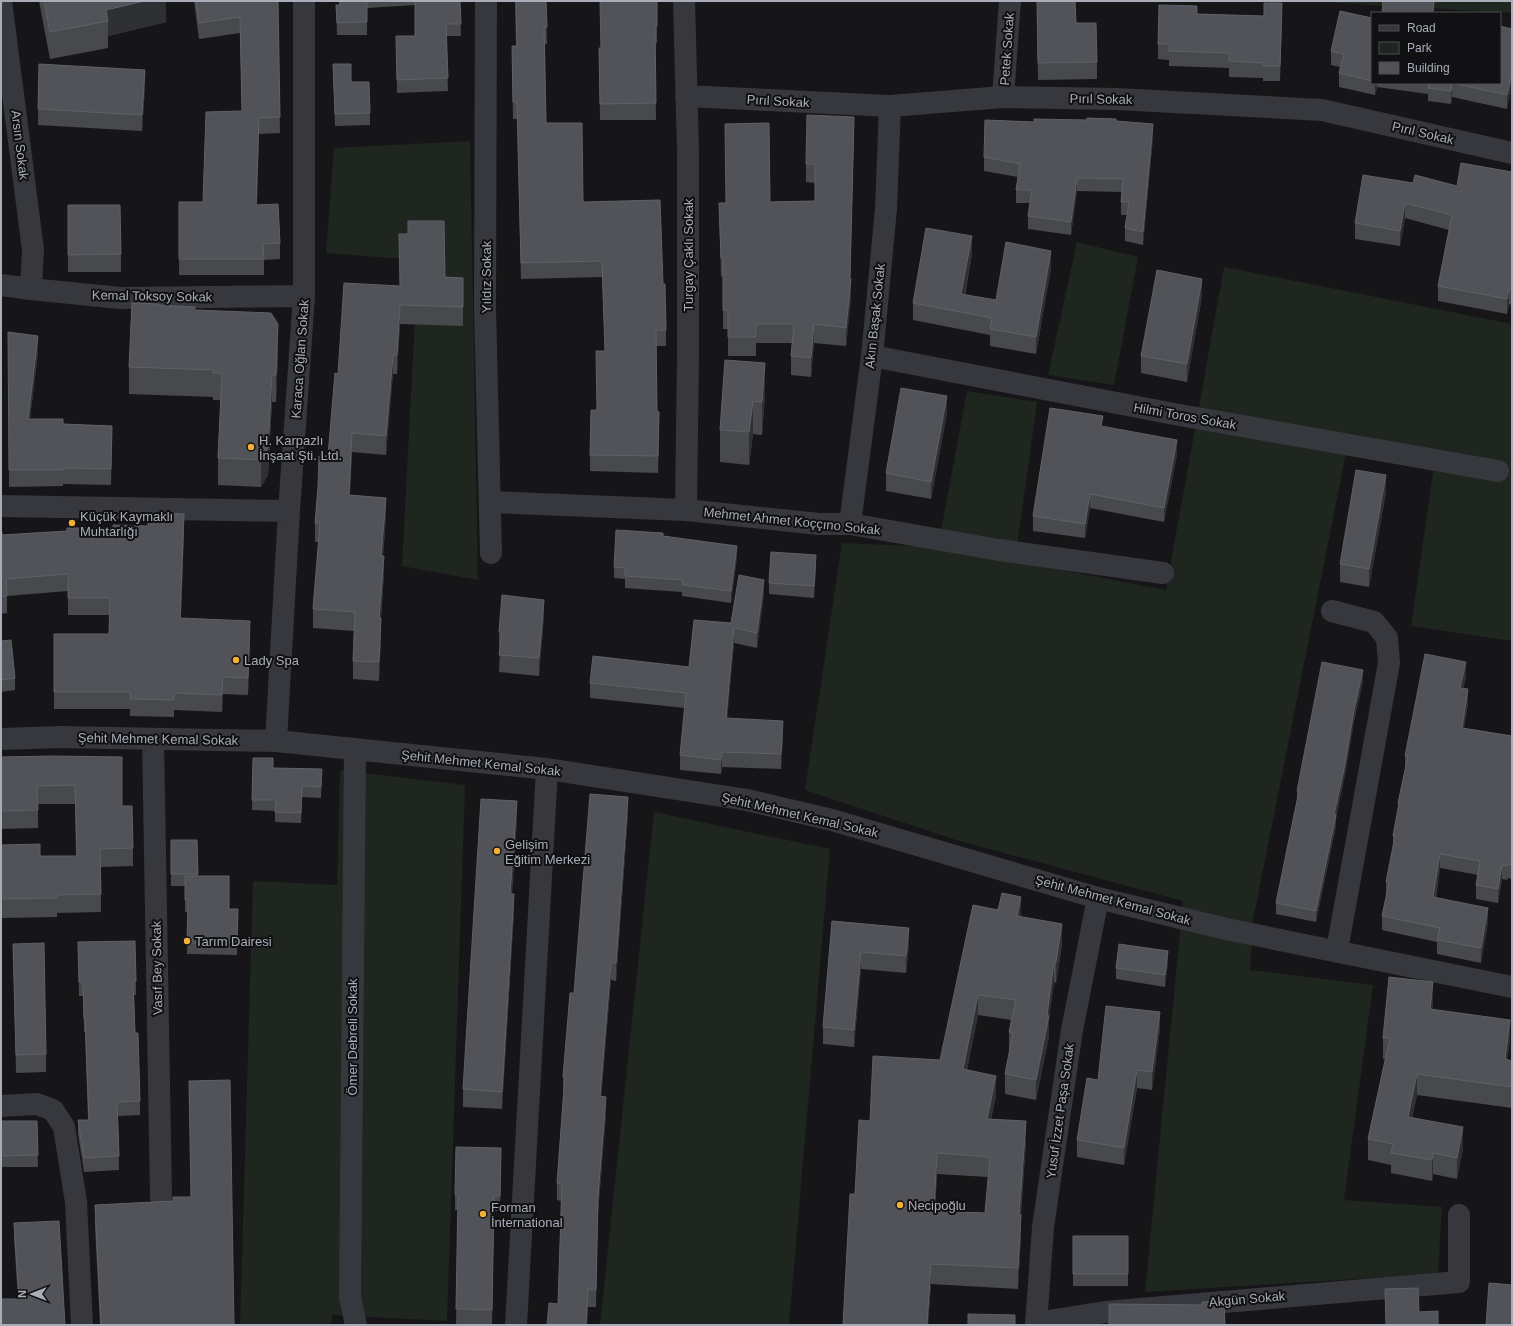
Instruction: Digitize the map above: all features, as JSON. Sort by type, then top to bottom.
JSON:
[{"type":"street","name":"Arsın Sokak","points":[[1,1],[33,250],[30,289]]},
{"type":"street","name":"Karaca Oğlan Sokak","points":[[276,741],[289,511],[304,296],[304,1]]},
{"type":"street","name":"Yıldız Sokak","points":[[486,1],[485,308],[491,553]]},
{"type":"street","name":"Turgay Çaklı Sokak","points":[[684,1],[688,151],[686,510]]},
{"type":"street","name":"Petek Sokak","points":[[1003,97],[1010,1]]},
{"type":"street","name":"Pırıl Sokak","points":[[686,96],[890,106],[1003,97],[1117,99],[1322,110],[1512,153]]},
{"type":"street","name":"Akın Başak Sokak","points":[[850,524],[872,356],[886,209],[890,106]]},
{"type":"street","name":"Kemal Toksoy Sokak","points":[[1,284],[30,289],[120,298],[304,296]]},
{"type":"street","name":"Hilmi Toros Sokak","points":[[872,356],[1174,414],[1498,471]]},
{"type":"street","name":"Mehmet Ahmet Koççıno Sokak","points":[[490,502],[686,510],[819,524],[850,524],[999,550],[1163,573]]},
{"type":"street","points":[[1,506],[289,511]]},
{"type":"street","points":[[1332,611],[1374,622],[1387,638],[1389,663],[1337,950]]},
{"type":"street","name":"Şehit Mehmet Kemal Sokak","points":[[1,740],[60,737],[153,740],[276,741],[547,769],[748,800],[832,820],[1098,898],[1226,929],[1337,950],[1512,987]]},
{"type":"street","name":"Vasıf Bey Sokak","points":[[153,740],[161,1197]]},
{"type":"street","name":"Ömer Debreli Sokak","points":[[355,749],[350,1297],[356,1325]]},
{"type":"street","points":[[516,1325],[547,769]]},
{"type":"street","name":"Yusuf İzzet Paşa Sokak","points":[[1036,1324],[1043,1227],[1047,1195],[1072,1030],[1098,898]]},
{"type":"street","points":[[1,1106],[37,1104],[54,1110],[64,1127],[76,1202],[82,1325]]},
{"type":"street","name":"Akgün Sokak","points":[[1036,1324],[1105,1312],[1459,1282],[1460,1215]]},
{"type":"green space","points":[[1336,1],[1512,1],[1512,13],[1501,12],[1336,3]]},
{"type":"green space","points":[[470,141],[478,580],[402,566],[418,260],[326,253],[334,148]]},
{"type":"green space","points":[[1077,242],[1138,257],[1114,385],[1048,375]]},
{"type":"green space","points":[[1224,267],[1512,324],[1512,641],[1411,626],[1436,452],[1350,433],[1253,920],[1250,970],[1373,985],[1344,1200],[1442,1207],[1438,1274],[1145,1292],[1183,901],[956,840],[805,790],[842,543],[938,547],[967,391],[1037,402],[1015,561],[1166,590]]},
{"type":"green space","points":[[340,770],[465,785],[447,1321],[332,1315],[331,1325],[240,1325],[253,881],[337,885]]},
{"type":"green space","points":[[654,812],[830,849],[789,1325],[600,1325]]},
{"type":"building","points":[[44,1],[144,1],[106,10],[108,21],[50,32]]},
{"type":"building","points":[[196,1],[278,1],[280,117],[259,118],[256,205],[278,204],[280,243],[263,244],[264,259],[179,259],[179,202],[203,202],[206,112],[242,111],[240,17],[199,23]]},
{"type":"building","points":[[340,1],[367,1],[367,22],[337,23],[336,5],[340,5]]},
{"type":"building","points":[[415,1],[460,1],[461,24],[446,24],[448,78],[397,80],[396,36],[415,36]]},
{"type":"building","points":[[516,1],[546,1],[547,27],[544,27],[546,123],[582,123],[583,202],[660,200],[666,330],[656,330],[657,411],[659,412],[658,456],[590,455],[591,410],[597,410],[596,351],[605,351],[602,261],[521,263],[517,102],[513,102],[512,46],[517,46]]},
{"type":"building","points":[[600,1],[657,1],[657,26],[655,27],[656,103],[600,104]]},
{"type":"building","points":[[1037,1],[1075,1],[1076,23],[1096,23],[1097,62],[1038,63]]},
{"type":"building","points":[[1383,1],[1434,1],[1433,12],[1382,12]]},
{"type":"building","points":[[1264,3],[1282,3],[1280,66],[1263,66],[1263,63],[1229,61],[1229,53],[1169,51],[1170,44],[1158,44],[1159,5],[1197,6],[1197,14],[1264,16]]},
{"type":"building","points":[[1340,11],[1371,18],[1371,81],[1339,73],[1344,54],[1331,51]]},
{"type":"building","points":[[1501,26],[1512,29],[1512,73],[1507,95],[1457,84],[1501,84]]},
{"type":"building","points":[[39,64],[145,70],[142,115],[38,109]]},
{"type":"building","points":[[333,64],[351,64],[351,82],[369,82],[370,113],[335,114]]},
{"type":"building","points":[[1429,84],[1452,84],[1451,91],[1428,88]]},
{"type":"building","points":[[807,115],[854,117],[851,279],[846,328],[814,324],[811,358],[791,356],[794,324],[756,324],[756,337],[728,337],[728,310],[723,310],[723,258],[721,258],[719,203],[726,203],[725,124],[769,123],[770,202],[815,201],[815,164],[806,164]]},
{"type":"building","points":[[1087,118],[1116,119],[1116,121],[1153,124],[1143,232],[1125,228],[1129,202],[1121,202],[1123,179],[1077,178],[1071,222],[1028,216],[1032,190],[1016,190],[1020,164],[984,157],[985,120],[1034,122],[1034,119],[1087,120]]},
{"type":"building","points":[[1461,163],[1512,172],[1512,290],[1509,289],[1507,299],[1438,286],[1452,215],[1405,203],[1400,231],[1355,223],[1363,175],[1413,183],[1415,175],[1457,186]]},
{"type":"building","points":[[68,205],[120,205],[121,254],[68,255]]},
{"type":"building","points":[[408,221],[444,221],[445,277],[463,278],[463,307],[400,305],[397,355],[393,355],[386,436],[352,433],[349,495],[386,498],[381,556],[384,556],[379,618],[381,618],[379,662],[353,661],[355,612],[313,609],[320,523],[315,523],[319,456],[328,456],[335,373],[338,374],[344,283],[400,286],[399,234],[408,234]]},
{"type":"building","points":[[926,228],[972,236],[961,294],[996,300],[1006,242],[1051,251],[1036,337],[990,329],[992,318],[913,303]]},
{"type":"building","points":[[1157,270],[1202,279],[1187,364],[1141,356]]},
{"type":"building","points":[[132,303],[195,307],[195,310],[271,313],[278,324],[276,375],[272,375],[268,448],[261,460],[218,458],[222,373],[213,373],[214,370],[129,367]]},
{"type":"building","points":[[8,332],[38,336],[28,419],[63,419],[63,424],[112,426],[111,469],[63,468],[63,470],[9,470]]},
{"type":"building","points":[[725,360],[765,363],[762,402],[753,401],[749,432],[720,430]]},
{"type":"building","points":[[901,388],[947,396],[931,482],[886,473]]},
{"type":"building","points":[[1050,408],[1103,416],[1101,426],[1177,440],[1164,508],[1090,494],[1085,524],[1033,516]]},
{"type":"building","points":[[1356,470],[1386,475],[1369,569],[1340,564]]},
{"type":"building","points":[[148,513],[184,514],[180,618],[250,621],[248,678],[223,677],[222,695],[174,693],[174,700],[130,699],[130,692],[54,692],[54,634],[109,634],[110,598],[68,598],[68,574],[6,579],[7,596],[1,597],[1,532],[2,535],[67,531],[67,528],[113,528],[113,525],[148,526]]},
{"type":"building","points":[[616,530],[663,533],[663,536],[737,546],[731,591],[682,585],[683,580],[625,576],[625,568],[614,567]]},
{"type":"building","points":[[771,552],[816,555],[814,586],[769,583]]},
{"type":"building","points":[[739,575],[764,580],[757,633],[734,628],[726,718],[783,721],[781,754],[722,752],[721,760],[680,755],[686,693],[590,683],[593,656],[689,667],[694,620],[731,623]]},
{"type":"building","points":[[502,595],[544,600],[539,658],[499,655],[502,632],[499,632]]},
{"type":"building","points":[[11,640],[15,678],[1,680],[1,641]]},
{"type":"building","points":[[1425,654],[1466,662],[1460,688],[1468,689],[1462,728],[1512,736],[1512,865],[1502,865],[1498,889],[1476,885],[1480,861],[1440,854],[1433,897],[1488,908],[1481,948],[1437,940],[1440,928],[1382,916],[1389,883],[1386,882],[1395,836],[1393,836],[1398,803],[1408,756],[1405,756]]},
{"type":"building","points":[[1322,662],[1363,670],[1334,815],[1336,815],[1316,911],[1276,903],[1299,791],[1297,791]]},
{"type":"building","points":[[1,757],[122,757],[122,806],[132,806],[133,848],[100,849],[101,894],[57,895],[57,898],[1,899],[1,845],[40,844],[40,856],[77,856],[75,785],[37,786],[38,810],[1,811]]},
{"type":"building","points":[[253,758],[273,758],[273,768],[322,769],[321,787],[302,786],[301,813],[275,812],[276,800],[252,800]]},
{"type":"building","points":[[590,794],[628,797],[616,963],[611,963],[600,1096],[606,1097],[598,1196],[596,1290],[588,1289],[586,1325],[547,1325],[549,1303],[558,1304],[562,1184],[557,1183],[565,1077],[563,1077],[570,993],[574,993]]},
{"type":"building","points":[[481,799],[517,801],[510,894],[514,894],[502,1092],[463,1089]]},
{"type":"building","points":[[171,840],[197,840],[198,874],[171,874]]},
{"type":"building","points":[[185,876],[229,876],[229,909],[238,909],[237,943],[187,943],[188,900],[185,900]]},
{"type":"building","points":[[1002,893],[1021,897],[1017,916],[1062,924],[1056,962],[1054,962],[1047,1015],[1049,1016],[1036,1080],[1005,1074],[1013,1033],[1009,1032],[1016,1000],[978,995],[963,1069],[996,1076],[987,1119],[1026,1121],[1019,1215],[1021,1215],[1018,1268],[931,1264],[927,1325],[843,1325],[850,1194],[855,1194],[859,1120],[870,1121],[873,1056],[940,1060],[973,905],[998,910]],"holes":[[[937,1153],[990,1157],[985,1213],[934,1211]]]},
{"type":"building","points":[[832,921],[909,928],[906,956],[861,952],[854,1030],[823,1027]]},
{"type":"building","points":[[135,941],[136,981],[133,981],[135,1033],[138,1033],[140,1101],[117,1102],[119,1156],[84,1158],[78,1120],[89,1120],[83,982],[79,982],[78,942]]},
{"type":"building","points":[[44,943],[46,1054],[16,1055],[13,944]]},
{"type":"building","points":[[1119,944],[1168,951],[1165,975],[1116,968]]},
{"type":"building","points":[[1389,977],[1433,982],[1430,1009],[1510,1020],[1505,1059],[1512,1061],[1512,1087],[1417,1074],[1408,1117],[1463,1127],[1457,1158],[1433,1153],[1432,1160],[1391,1153],[1393,1144],[1368,1139],[1390,1038],[1383,1038]]},
{"type":"building","points":[[1106,1006],[1160,1012],[1152,1072],[1137,1070],[1124,1148],[1077,1140],[1087,1078],[1098,1080]]},
{"type":"building","points":[[230,1080],[234,1325],[101,1325],[95,1205],[173,1201],[173,1197],[191,1197],[189,1081]]},
{"type":"building","points":[[1,1121],[37,1121],[38,1155],[1,1156]]},
{"type":"building","points":[[456,1147],[501,1148],[500,1196],[494,1196],[492,1310],[456,1309],[458,1195],[455,1195]]},
{"type":"building","points":[[59,1221],[65,1325],[1,1325],[1,1299],[19,1299],[14,1223]]},
{"type":"building","points":[[1073,1236],[1128,1236],[1128,1274],[1073,1274]]},
{"type":"building","points":[[1489,1283],[1512,1285],[1512,1325],[1486,1325]]},
{"type":"building","points":[[1418,1288],[1419,1312],[1438,1311],[1438,1325],[1386,1325],[1385,1289]]},
{"type":"building","points":[[1224,1301],[1225,1325],[1109,1325],[1109,1304],[1202,1305],[1202,1302]]},
{"type":"building","points":[[968,1314],[1015,1315],[1015,1325],[968,1325]]},
{"type":"place","name":"H. Karpazlı İnşaat Şti. Ltd.","points":[[251,447]]},
{"type":"place","name":"Küçük Kaymaklı Muhtarlığı","points":[[72,523]]},
{"type":"place","name":"Lady Spa","points":[[236,660]]},
{"type":"place","name":"Gelişim Eğitim Merkezi","points":[[497,851]]},
{"type":"place","name":"Tarım Dairesi","points":[[187,941]]},
{"type":"place","name":"Necipoğlu","points":[[900,1205]]},
{"type":"place","name":"Forman İnternational","points":[[483,1214]]}]
